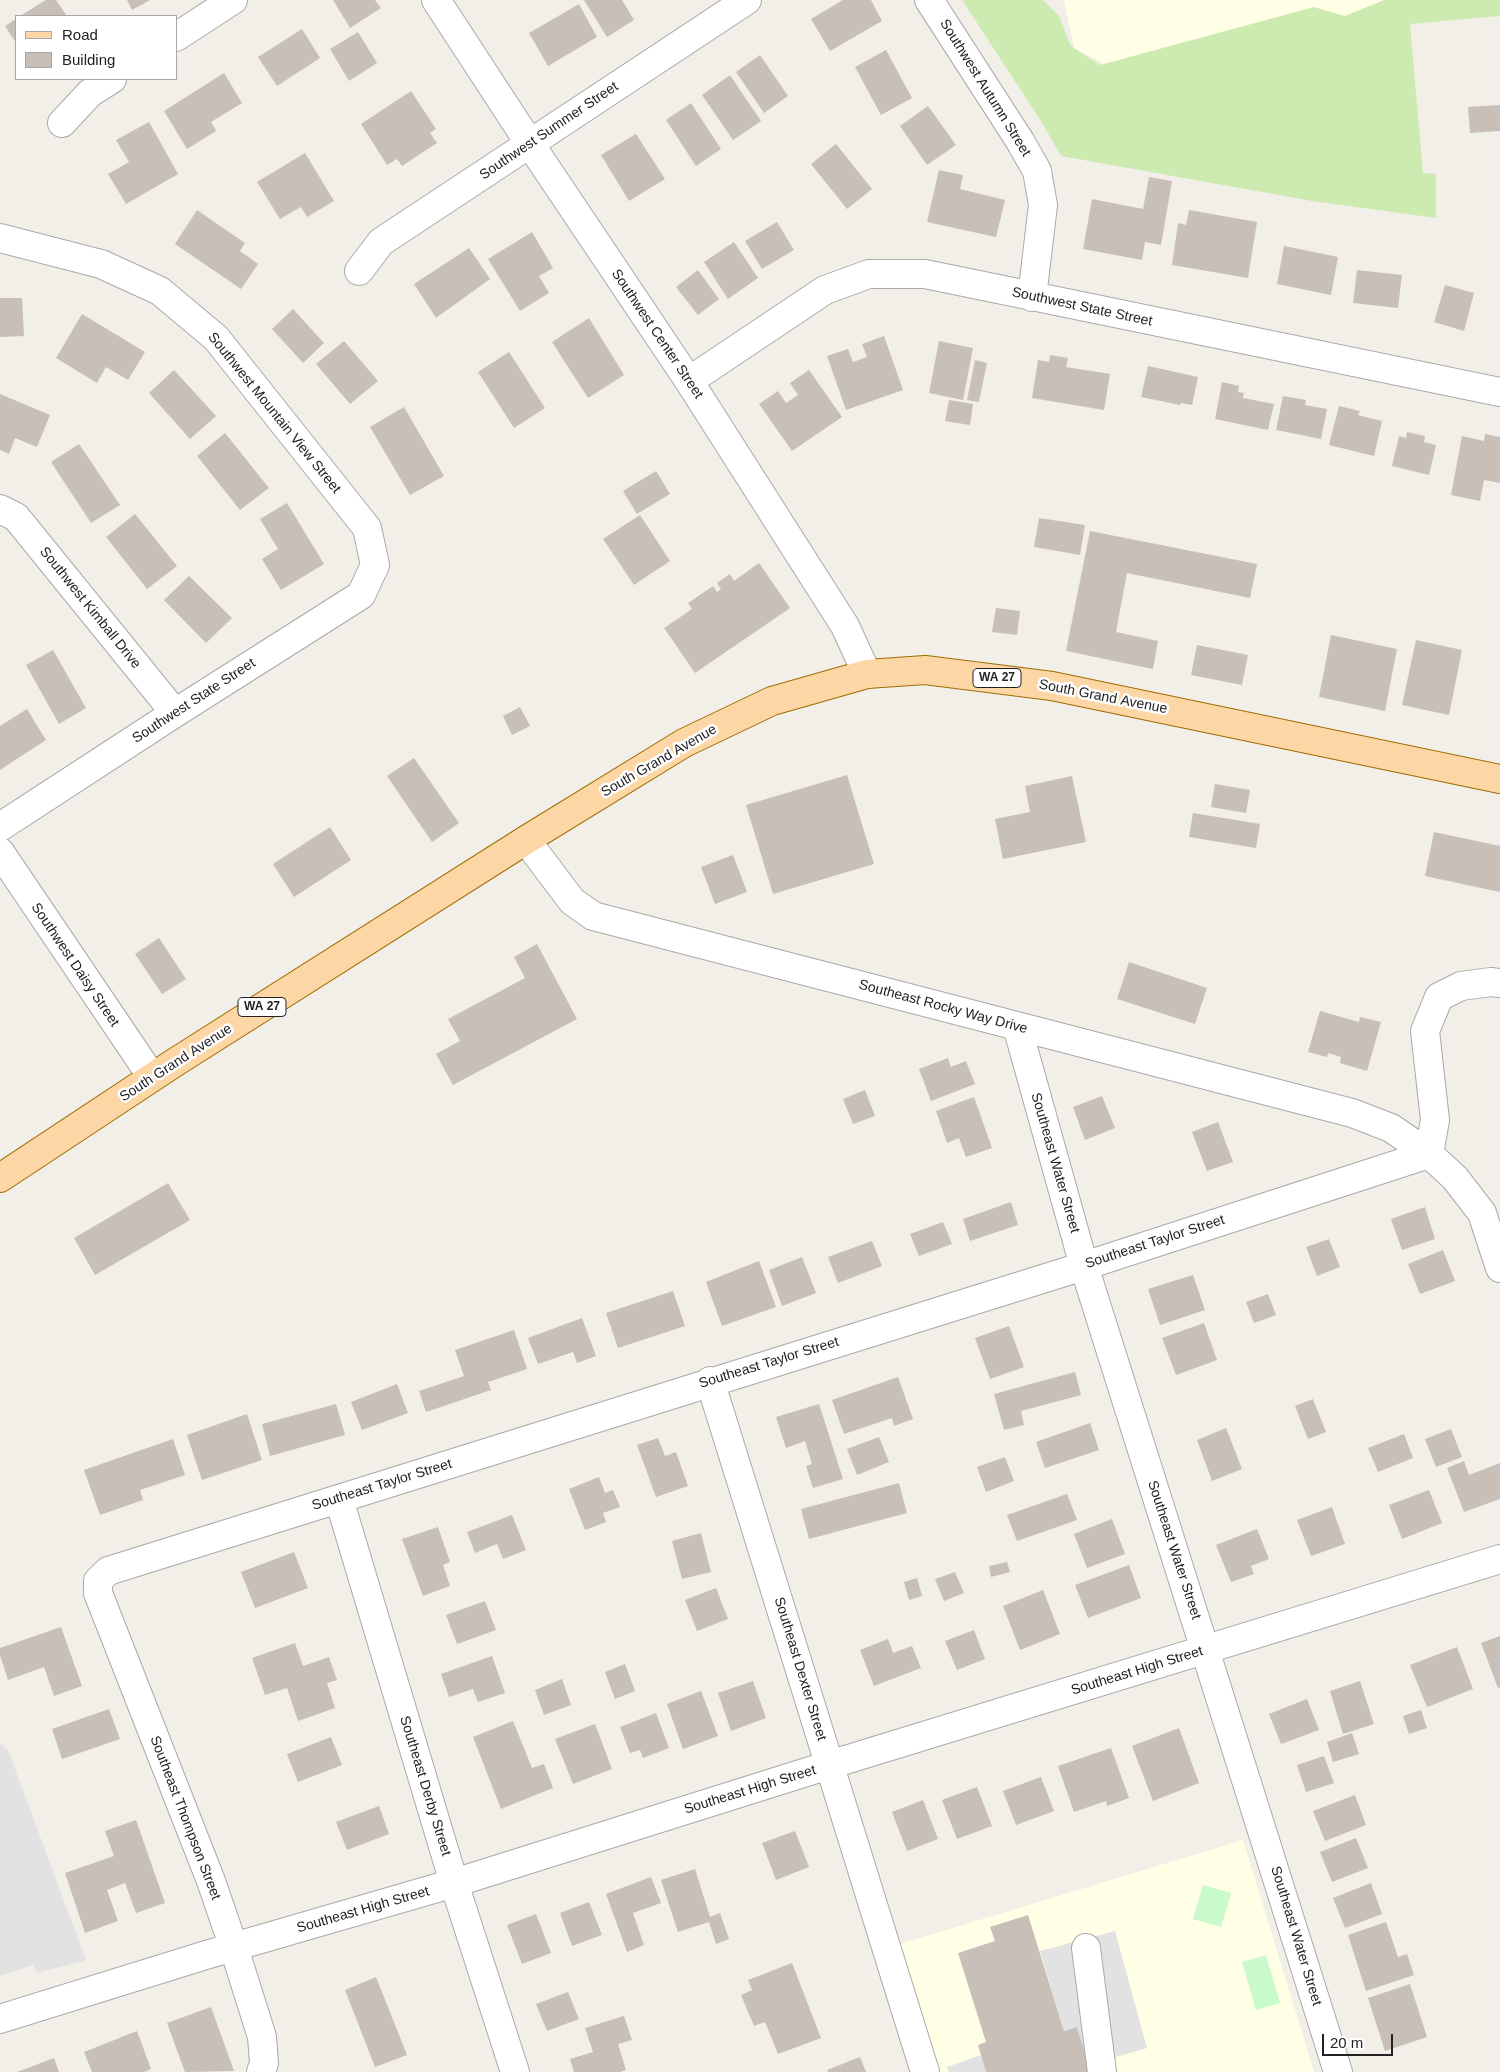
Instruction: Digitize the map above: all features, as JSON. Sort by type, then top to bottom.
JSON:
[{"type":"main road","name":"South Grand Avenue","points":[[0,1178],[152,1077],[526,840],[693,739],[772,701],[867,674],[925,670],[1052,686],[1500,779]]},
{"type":"street","points":[[178,36],[233,0]]},
{"type":"street","name":"Southwest Center Street","points":[[436,0],[689,381],[845,626],[867,674]]},
{"type":"street","name":"Southwest Summer Street","points":[[359,271],[381,242],[747,0]]},
{"type":"street","name":"Southwest Autumn Street","points":[[929,0],[1020,141],[1037,171],[1044,205],[1032,297]]},
{"type":"street","points":[[62,123],[90,93],[110,80]]},
{"type":"street","name":"Southwest Mountain View Street","points":[[0,238],[101,264],[160,291],[216,338],[367,528],[375,565]]},
{"type":"street","name":"Southwest State Street","points":[[689,381],[825,290],[869,274],[925,274],[1500,392]]},
{"type":"street","name":"Southwest Kimball Drive","points":[[0,510],[16,517],[175,713]]},
{"type":"street","name":"Southwest State Street","points":[[0,827],[361,595],[375,565]]},
{"type":"street","name":"Southeast Rocky Way Drive","points":[[526,840],[572,901],[593,916],[1352,1112],[1391,1128],[1429,1154],[1455,1178],[1482,1214],[1500,1268]]},
{"type":"street","name":"Southwest Daisy Street","points":[[0,852],[152,1077]]},
{"type":"street","points":[[1429,1154],[1435,1120],[1425,1031],[1428,1022],[1439,997],[1461,986],[1491,982],[1500,984]]},
{"type":"street","name":"Southeast Water Street","points":[[1017,1026],[1084,1266],[1338,2072]]},
{"type":"street","name":"Southeast Taylor Street","points":[[108,1571],[710,1381],[1084,1266],[1429,1154]]},
{"type":"street","name":"Southeast Dexter Street","points":[[710,1381],[925,2072]]},
{"type":"street","name":"Southeast Derby Street","points":[[339,1498],[454,1883],[515,2072]]},
{"type":"street","name":"Southeast High Street","points":[[0,2018],[454,1883],[829,1765],[1500,1560]]},
{"type":"street","name":"Southeast Thompson Street","points":[[108,1571],[98,1581],[98,1593],[211,1882],[234,1948],[262,2037],[264,2064],[261,2072]]},
{"type":"street","points":[[1086,1948],[1102,2072]]},
{"type":"shaded area","points":[[1064,0],[1408,0],[1349,21],[1108,66],[1074,48]]},
{"type":"shaded area","points":[[0,1744],[8,1750],[86,1960],[38,1973],[33,1965],[0,1976]]},
{"type":"shaded area","points":[[1243,1840],[1314,2072],[940,2072],[900,1944]]},
{"type":"shaded area","points":[[1115,1931],[1147,2048],[1112,2058],[1116,2072],[1091,2072],[1077,2027],[1064,2031],[1040,1951]]},
{"type":"shaded area","points":[[981,2055],[986,2072],[949,2072],[947,2067]]},
{"type":"green space","points":[[962,0],[1043,0],[1059,16],[1071,46],[1100,65],[1314,7],[1345,16],[1384,0],[1500,0],[1500,16],[1410,24],[1423,173],[1436,174],[1436,218],[1312,201],[1061,156],[1041,121]]},
{"type":"green space","points":[[1203,1885],[1231,1893],[1221,1927],[1193,1919]]},
{"type":"green space","points":[[1266,1955],[1280,2003],[1256,2010],[1242,1962]]},
{"type":"building","points":[[46,0],[56,0],[66,15],[22,15]]},
{"type":"building","points":[[127,0],[150,0],[132,10]]},
{"type":"building","points":[[333,0],[375,0],[381,8],[350,28]]},
{"type":"building","points":[[584,0],[622,0],[634,20],[607,37]]},
{"type":"building","points":[[843,0],[871,0],[882,21],[830,51],[811,19]]},
{"type":"building","points":[[579,4],[597,37],[548,66],[529,33]]},
{"type":"building","points":[[15,20],[15,41],[5,26]]},
{"type":"building","points":[[302,29],[320,58],[277,86],[258,57]]},
{"type":"building","points":[[358,32],[377,63],[349,81],[330,49]]},
{"type":"building","points":[[886,50],[912,98],[881,115],[855,67]]},
{"type":"building","points":[[760,55],[788,96],[764,113],[736,72]]},
{"type":"building","points":[[224,73],[242,103],[211,122],[216,131],[187,149],[164,111]]},
{"type":"building","points":[[730,75],[761,121],[733,140],[702,95]]},
{"type":"building","points":[[411,91],[436,129],[430,133],[437,143],[402,166],[397,159],[387,165],[361,124]]},
{"type":"building","points":[[691,103],[721,149],[696,166],[666,120]]},
{"type":"building","points":[[1500,105],[1500,131],[1470,133],[1468,107]]},
{"type":"building","points":[[928,106],[956,145],[927,165],[900,126]]},
{"type":"building","points":[[149,122],[178,174],[126,204],[108,174],[129,162],[116,140]]},
{"type":"building","points":[[636,134],[665,179],[629,201],[601,155]]},
{"type":"building","points":[[836,144],[872,189],[847,209],[811,164]]},
{"type":"building","points":[[305,153],[334,201],[307,217],[301,207],[280,219],[257,182]]},
{"type":"building","points":[[939,170],[963,175],[960,189],[1005,200],[996,237],[927,222]]},
{"type":"building","points":[[1149,177],[1172,181],[1161,245],[1145,242],[1142,260],[1083,249],[1092,199],[1143,209]]},
{"type":"building","points":[[197,210],[245,243],[240,251],[258,264],[241,289],[175,244]]},
{"type":"building","points":[[1189,210],[1257,222],[1248,278],[1172,265],[1178,223],[1186,225]]},
{"type":"building","points":[[777,222],[794,250],[762,269],[745,241]]},
{"type":"building","points":[[532,232],[553,268],[539,276],[549,293],[520,311],[488,259]]},
{"type":"building","points":[[734,242],[758,278],[728,299],[704,262]]},
{"type":"building","points":[[1284,246],[1338,257],[1331,295],[1277,284]]},
{"type":"building","points":[[469,248],[490,279],[436,318],[414,284]]},
{"type":"building","points":[[698,270],[719,299],[698,315],[676,287]]},
{"type":"building","points":[[1357,270],[1402,275],[1398,308],[1353,303]]},
{"type":"building","points":[[1445,285],[1474,293],[1464,331],[1434,322]]},
{"type":"building","points":[[0,298],[22,298],[24,336],[0,337]]},
{"type":"building","points":[[293,309],[324,343],[303,363],[272,329]]},
{"type":"building","points":[[82,314],[145,352],[128,380],[106,367],[97,383],[56,358]]},
{"type":"building","points":[[589,318],[624,375],[588,398],[552,342]]},
{"type":"building","points":[[884,336],[903,390],[846,410],[827,356],[848,349],[853,362],[867,357],[862,344]]},
{"type":"building","points":[[344,341],[378,381],[350,404],[316,364]]},
{"type":"building","points":[[939,341],[973,348],[963,400],[929,393]]},
{"type":"building","points":[[509,352],[545,408],[514,428],[478,372]]},
{"type":"building","points":[[1050,355],[1068,358],[1066,367],[1110,374],[1104,410],[1032,398],[1038,360],[1049,362]]},
{"type":"building","points":[[975,360],[987,363],[979,402],[967,400]]},
{"type":"building","points":[[1148,366],[1198,377],[1192,405],[1181,403],[1180,405],[1141,397]]},
{"type":"building","points":[[174,370],[216,416],[190,439],[149,393]]},
{"type":"building","points":[[809,370],[842,417],[792,451],[759,404],[778,391],[786,403],[798,395],[790,383]]},
{"type":"building","points":[[1222,382],[1239,386],[1238,392],[1244,393],[1243,398],[1274,404],[1268,430],[1215,419]]},
{"type":"building","points":[[0,394],[50,415],[37,447],[15,438],[9,454],[0,450]]},
{"type":"building","points":[[1283,396],[1306,400],[1305,405],[1327,409],[1321,439],[1276,430]]},
{"type":"building","points":[[949,400],[973,404],[970,425],[945,421]]},
{"type":"building","points":[[1339,406],[1360,411],[1358,415],[1382,421],[1374,456],[1329,445]]},
{"type":"building","points":[[404,407],[444,476],[410,495],[370,427]]},
{"type":"building","points":[[1407,432],[1425,436],[1424,442],[1436,445],[1429,475],[1392,466],[1399,436],[1406,438]]},
{"type":"building","points":[[225,433],[269,488],[240,510],[197,456]]},
{"type":"building","points":[[1485,434],[1500,437],[1500,483],[1484,480],[1480,501],[1451,495],[1462,436],[1484,441]]},
{"type":"building","points":[[79,444],[120,505],[91,523],[51,462]]},
{"type":"building","points":[[656,471],[670,494],[637,514],[623,491]]},
{"type":"building","points":[[287,503],[324,564],[281,590],[262,559],[278,549],[260,519]]},
{"type":"building","points":[[135,514],[177,566],[147,589],[106,537]]},
{"type":"building","points":[[640,515],[670,561],[634,585],[603,539]]},
{"type":"building","points":[[1039,518],[1085,525],[1080,555],[1034,547]]},
{"type":"building","points":[[1090,531],[1257,564],[1250,598],[1127,573],[1116,632],[1158,641],[1153,669],[1066,651]]},
{"type":"building","points":[[759,563],[790,608],[695,673],[664,628],[692,609],[688,603],[713,586],[717,592],[721,589],[717,583],[730,574],[734,581]]},
{"type":"building","points":[[189,576],[232,618],[206,643],[164,600]]},
{"type":"building","points":[[996,608],[1020,611],[1017,635],[992,632]]},
{"type":"building","points":[[1331,635],[1397,649],[1385,711],[1319,697]]},
{"type":"building","points":[[1416,640],[1462,650],[1449,715],[1402,705]]},
{"type":"building","points":[[1197,645],[1248,655],[1242,685],[1191,675]]},
{"type":"building","points":[[53,650],[86,708],[59,724],[26,665]]},
{"type":"building","points":[[520,707],[530,726],[512,735],[503,716]]},
{"type":"building","points":[[27,709],[46,740],[0,770],[0,726]]},
{"type":"building","points":[[414,758],[459,823],[432,842],[387,776]]},
{"type":"building","points":[[847,775],[874,864],[773,894],[746,805]]},
{"type":"building","points":[[1072,776],[1086,842],[1003,859],[995,819],[1030,812],[1025,786]]},
{"type":"building","points":[[1215,784],[1250,790],[1246,813],[1211,807]]},
{"type":"building","points":[[1193,813],[1260,824],[1256,848],[1189,837]]},
{"type":"building","points":[[330,827],[351,860],[294,897],[273,864]]},
{"type":"building","points":[[1434,832],[1500,846],[1500,892],[1425,876]]},
{"type":"building","points":[[733,855],[747,892],[715,904],[701,867]]},
{"type":"building","points":[[159,938],[186,979],[162,994],[135,954]]},
{"type":"building","points":[[537,944],[577,1019],[453,1085],[436,1054],[460,1041],[448,1019],[525,978],[514,957]]},
{"type":"building","points":[[1129,962],[1207,988],[1195,1024],[1117,999]]},
{"type":"building","points":[[1320,1011],[1359,1022],[1360,1017],[1381,1022],[1367,1071],[1340,1063],[1341,1057],[1328,1053],[1327,1057],[1308,1052]]},
{"type":"building","points":[[948,1058],[951,1067],[966,1061],[975,1084],[931,1101],[919,1069]]},
{"type":"building","points":[[865,1090],[875,1116],[853,1124],[843,1099]]},
{"type":"building","points":[[1102,1096],[1115,1128],[1085,1140],[1073,1107]]},
{"type":"building","points":[[974,1097],[992,1148],[966,1157],[959,1138],[947,1143],[936,1111]]},
{"type":"building","points":[[1218,1122],[1233,1162],[1207,1171],[1192,1132]]},
{"type":"building","points":[[168,1183],[190,1220],[95,1275],[74,1238]]},
{"type":"building","points":[[1011,1202],[1018,1225],[970,1241],[963,1219]]},
{"type":"building","points":[[1425,1207],[1435,1239],[1402,1250],[1391,1219]]},
{"type":"building","points":[[943,1222],[952,1244],[919,1256],[910,1234]]},
{"type":"building","points":[[1329,1239],[1340,1267],[1317,1276],[1306,1247]]},
{"type":"building","points":[[872,1241],[882,1266],[838,1283],[828,1257]]},
{"type":"building","points":[[1443,1250],[1455,1281],[1420,1294],[1408,1264]]},
{"type":"building","points":[[802,1257],[816,1293],[782,1306],[769,1270]]},
{"type":"building","points":[[759,1261],[776,1307],[722,1326],[706,1282]]},
{"type":"building","points":[[1193,1275],[1205,1310],[1160,1325],[1148,1289]]},
{"type":"building","points":[[673,1291],[685,1326],[618,1348],[606,1313]]},
{"type":"building","points":[[1268,1294],[1276,1315],[1254,1323],[1246,1302]]},
{"type":"building","points":[[582,1318],[596,1356],[577,1363],[573,1352],[538,1364],[528,1338]]},
{"type":"building","points":[[1204,1323],[1217,1360],[1176,1375],[1162,1338]]},
{"type":"building","points":[[1009,1326],[1024,1367],[990,1379],[975,1338]]},
{"type":"building","points":[[514,1330],[527,1369],[488,1382],[491,1390],[426,1412],[419,1391],[464,1376],[455,1350]]},
{"type":"building","points":[[1075,1372],[1081,1395],[1021,1411],[1024,1425],[1004,1430],[994,1394]]},
{"type":"building","points":[[898,1377],[913,1419],[894,1426],[892,1418],[844,1434],[832,1400]]},
{"type":"building","points":[[397,1384],[408,1413],[362,1430],[351,1402]]},
{"type":"building","points":[[1313,1399],[1326,1432],[1308,1439],[1295,1406]]},
{"type":"building","points":[[336,1404],[345,1435],[270,1456],[262,1424]]},
{"type":"building","points":[[819,1404],[843,1479],[813,1488],[806,1466],[812,1464],[805,1441],[786,1448],[776,1417]]},
{"type":"building","points":[[247,1414],[262,1460],[202,1480],[187,1435]]},
{"type":"building","points":[[1090,1423],[1099,1450],[1045,1468],[1036,1442]]},
{"type":"building","points":[[1226,1428],[1242,1469],[1212,1481],[1197,1440]]},
{"type":"building","points":[[1451,1429],[1462,1457],[1436,1467],[1425,1439]]},
{"type":"building","points":[[1404,1434],[1413,1458],[1378,1472],[1368,1448]]},
{"type":"building","points":[[879,1437],[889,1462],[857,1475],[847,1449]]},
{"type":"building","points":[[658,1438],[665,1456],[676,1452],[688,1486],[656,1497],[637,1445]]},
{"type":"building","points":[[173,1439],[185,1475],[140,1490],[143,1500],[100,1515],[84,1470]]},
{"type":"building","points":[[1005,1457],[1014,1481],[986,1492],[977,1467]]},
{"type":"building","points":[[1464,1461],[1469,1475],[1500,1463],[1500,1499],[1464,1512],[1447,1468]]},
{"type":"building","points":[[599,1477],[605,1493],[613,1490],[620,1507],[603,1513],[606,1522],[585,1530],[569,1489]]},
{"type":"building","points":[[899,1483],[907,1513],[809,1539],[801,1509]]},
{"type":"building","points":[[1429,1490],[1442,1523],[1402,1539],[1389,1505]]},
{"type":"building","points":[[1067,1494],[1077,1520],[1017,1541],[1007,1515]]},
{"type":"building","points":[[1332,1507],[1345,1544],[1311,1556],[1297,1520]]},
{"type":"building","points":[[512,1515],[526,1550],[503,1559],[497,1544],[475,1553],[467,1532]]},
{"type":"building","points":[[1112,1519],[1125,1554],[1087,1568],[1074,1534]]},
{"type":"building","points":[[438,1527],[450,1562],[443,1565],[450,1586],[423,1596],[402,1539]]},
{"type":"building","points":[[1257,1529],[1269,1559],[1251,1566],[1254,1574],[1231,1582],[1216,1545]]},
{"type":"building","points":[[701,1533],[711,1572],[682,1579],[672,1541]]},
{"type":"building","points":[[294,1552],[308,1588],[255,1608],[241,1572]]},
{"type":"building","points":[[1007,1562],[1010,1572],[991,1577],[989,1566]]},
{"type":"building","points":[[1129,1565],[1141,1598],[1088,1618],[1075,1585]]},
{"type":"building","points":[[955,1572],[964,1593],[944,1601],[935,1579]]},
{"type":"building","points":[[917,1578],[922,1596],[909,1600],[904,1582]]},
{"type":"building","points":[[716,1588],[728,1619],[697,1631],[685,1600]]},
{"type":"building","points":[[1043,1590],[1060,1634],[1020,1650],[1003,1606]]},
{"type":"building","points":[[485,1601],[496,1630],[457,1644],[446,1615]]},
{"type":"building","points":[[61,1627],[82,1686],[54,1696],[44,1667],[8,1680],[0,1655],[0,1648]]},
{"type":"building","points":[[974,1630],[985,1659],[957,1670],[945,1641]]},
{"type":"building","points":[[1500,1636],[1500,1687],[1498,1688],[1481,1643]]},
{"type":"building","points":[[888,1639],[893,1653],[912,1646],[921,1668],[874,1686],[860,1650]]},
{"type":"building","points":[[295,1643],[303,1666],[329,1657],[337,1680],[327,1683],[335,1708],[298,1721],[287,1688],[265,1695],[252,1658]]},
{"type":"building","points":[[1457,1647],[1473,1689],[1427,1707],[1410,1665]]},
{"type":"building","points":[[492,1656],[505,1693],[478,1702],[473,1689],[449,1697],[441,1674]]},
{"type":"building","points":[[625,1664],[635,1691],[615,1699],[605,1672]]},
{"type":"building","points":[[562,1679],[571,1705],[544,1715],[535,1690]]},
{"type":"building","points":[[753,1681],[766,1718],[731,1731],[718,1693]]},
{"type":"building","points":[[1360,1681],[1374,1724],[1343,1734],[1330,1691]]},
{"type":"building","points":[[701,1691],[718,1736],[683,1749],[667,1704]]},
{"type":"building","points":[[1307,1699],[1319,1730],[1281,1744],[1269,1714]]},
{"type":"building","points":[[109,1709],[120,1739],[62,1759],[52,1729]]},
{"type":"building","points":[[1421,1710],[1427,1728],[1409,1734],[1403,1716]]},
{"type":"building","points":[[656,1713],[669,1748],[643,1758],[640,1750],[630,1753],[620,1727]]},
{"type":"building","points":[[513,1721],[532,1768],[544,1764],[553,1788],[501,1809],[473,1737]]},
{"type":"building","points":[[595,1724],[612,1769],[573,1784],[555,1739]]},
{"type":"building","points":[[1179,1728],[1199,1783],[1153,1801],[1132,1746]]},
{"type":"building","points":[[1352,1733],[1359,1754],[1333,1762],[1327,1742]]},
{"type":"building","points":[[331,1737],[342,1765],[298,1782],[287,1754]]},
{"type":"building","points":[[1111,1748],[1129,1798],[1107,1806],[1106,1801],[1074,1812],[1058,1766]]},
{"type":"building","points":[[1324,1756],[1334,1783],[1306,1792],[1297,1765]]},
{"type":"building","points":[[1041,1777],[1054,1811],[1016,1825],[1003,1791]]},
{"type":"building","points":[[977,1787],[992,1826],[957,1839],[942,1800]]},
{"type":"building","points":[[1355,1795],[1366,1825],[1325,1841],[1313,1811]]},
{"type":"building","points":[[923,1800],[938,1839],[907,1851],[892,1812]]},
{"type":"building","points":[[379,1806],[389,1834],[347,1850],[336,1822]]},
{"type":"building","points":[[136,1820],[165,1903],[136,1913],[125,1883],[107,1890],[118,1921],[85,1933],[65,1873],[114,1856],[105,1831]]},
{"type":"building","points":[[795,1831],[809,1867],[776,1880],[762,1843]]},
{"type":"building","points":[[1356,1838],[1368,1868],[1332,1882],[1320,1852]]},
{"type":"building","points":[[695,1869],[710,1917],[720,1913],[729,1939],[716,1944],[709,1922],[678,1932],[661,1880]]},
{"type":"building","points":[[651,1877],[661,1903],[633,1913],[644,1945],[627,1952],[606,1894]]},
{"type":"building","points":[[1371,1883],[1382,1914],[1345,1928],[1333,1898]]},
{"type":"building","points":[[589,1902],[602,1935],[572,1946],[560,1913]]},
{"type":"building","points":[[536,1914],[551,1953],[522,1964],[507,1925]]},
{"type":"building","points":[[1028,1915],[1064,2031],[1077,2027],[1091,2072],[986,2072],[978,2045],[986,2042],[958,1953],[995,1941],[990,1927]]},
{"type":"building","points":[[1386,1922],[1398,1957],[1407,1954],[1414,1975],[1366,1991],[1348,1935]]},
{"type":"building","points":[[792,1963],[821,2038],[778,2054],[765,2022],[754,2026],[741,1995],[752,1990],[748,1980]]},
{"type":"building","points":[[376,1977],[407,2055],[375,2067],[345,1990]]},
{"type":"building","points":[[1410,1984],[1427,2037],[1385,2051],[1368,1998]]},
{"type":"building","points":[[568,1992],[579,2019],[547,2031],[536,2004]]},
{"type":"building","points":[[211,2007],[234,2071],[185,2072],[167,2023]]},
{"type":"building","points":[[624,2016],[632,2040],[618,2044],[626,2070],[620,2072],[574,2072],[570,2059],[593,2052],[585,2028]]},
{"type":"building","points":[[137,2031],[151,2069],[144,2072],[92,2072],[84,2052]]},
{"type":"building","points":[[860,2057],[866,2072],[828,2072],[827,2070]]},
{"type":"building","points":[[54,2058],[59,2072],[17,2072]]}]
